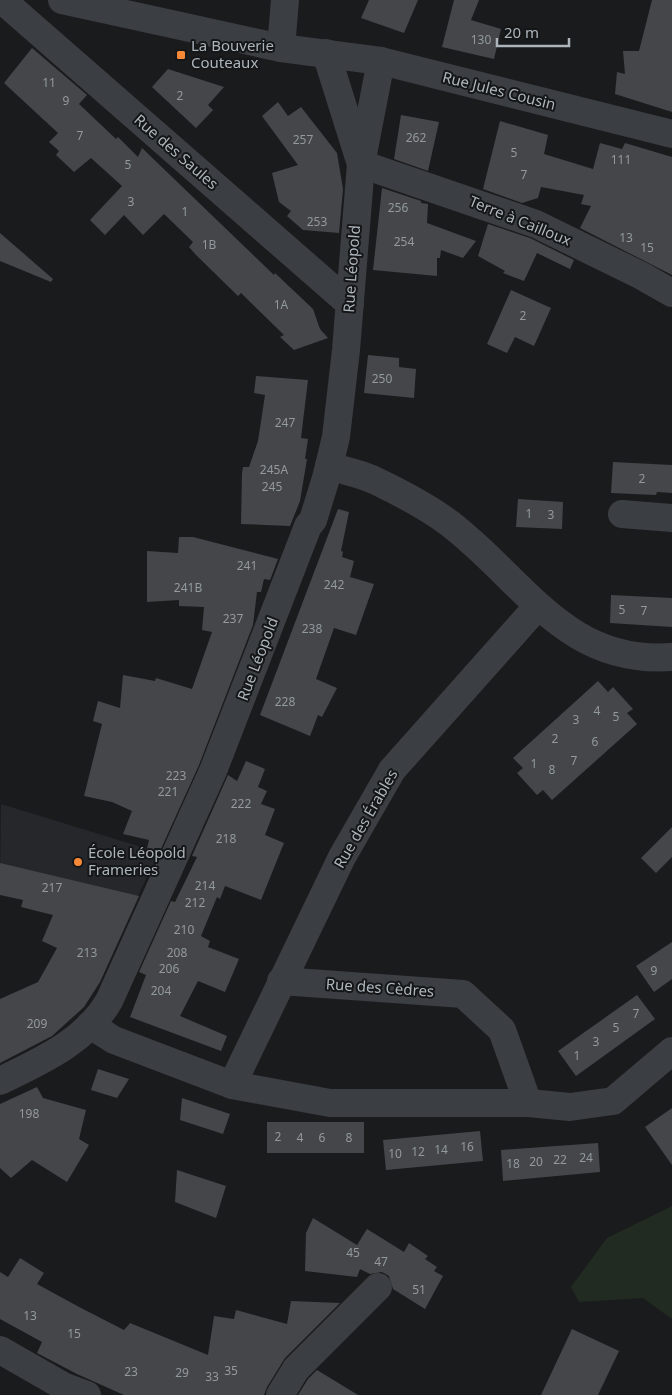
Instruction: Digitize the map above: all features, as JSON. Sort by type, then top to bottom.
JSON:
[{"type":"street","name":"Rue des Saules","points":[[2,0],[350,304]]},
{"type":"street","points":[[62,0],[281,48],[326,53]]},
{"type":"street","points":[[281,48],[285,0]]},
{"type":"street","name":"Rue Léopold","points":[[326,53],[360,164]]},
{"type":"street","name":"Rue Jules Cousin","points":[[326,53],[380,61],[672,134]]},
{"type":"street","name":"Rue Léopold","points":[[0,1080],[63,1048],[90,1025],[105,1008],[113,994],[213,771],[308,526],[313,520],[329,466],[340,402],[350,304],[360,164],[380,61]]},
{"type":"street","name":"Terre à Cailloux","points":[[360,164],[536,224],[642,276],[672,293]]},
{"type":"street","points":[[329,466],[375,480],[448,522],[496,562],[538,607],[585,642],[624,653],[672,657]]},
{"type":"street","points":[[622,514],[672,518]]},
{"type":"street","name":"Rue des Érables","points":[[281,981],[342,857],[392,770],[538,607]]},
{"type":"street","points":[[232,1085],[281,981]]},
{"type":"street","name":"Rue des Cèdres","points":[[281,981],[463,994],[502,1030],[528,1103]]},
{"type":"street","points":[[90,1025],[114,1040],[232,1085],[330,1103],[528,1103],[570,1107],[613,1101],[672,1051]]},
{"type":"street","points":[[280,1395],[296,1370],[378,1287]]},
{"type":"street","points":[[0,1350],[70,1392]]},
{"type":"shaded area","name":"École Léopold Frameries","points":[[1,804],[161,853],[149,872],[127,921],[0,892]]},
{"type":"shaded area","points":[[672,1206],[672,1319],[643,1298],[579,1302],[571,1287],[607,1238]]},
{"type":"building","points":[[369,0],[418,0],[404,33],[361,18]]},
{"type":"building","points":[[454,0],[479,0],[471,20],[501,29],[494,59],[442,47]]},
{"type":"building","points":[[652,0],[672,0],[672,112],[615,94],[617,72],[625,74],[623,51],[639,51]]},
{"type":"building","points":[[32,48],[87,95],[79,104],[116,139],[118,137],[138,157],[142,148],[274,275],[275,273],[313,309],[320,329],[328,338],[294,350],[280,337],[284,335],[241,293],[238,296],[196,255],[189,247],[193,242],[164,214],[143,235],[124,215],[105,235],[90,220],[122,186],[91,158],[74,172],[56,155],[59,151],[49,142],[58,133],[4,83]]},
{"type":"building","points":[[168,69],[224,87],[208,105],[213,110],[196,128],[152,87]]},
{"type":"building","points":[[278,102],[288,116],[301,107],[337,153],[343,189],[339,233],[303,230],[287,216],[291,211],[279,202],[272,173],[298,165],[262,116]]},
{"type":"building","points":[[401,115],[439,122],[428,171],[394,159]]},
{"type":"building","points":[[500,121],[548,135],[544,154],[593,169],[600,143],[622,149],[625,143],[672,157],[672,275],[580,228],[591,206],[581,204],[584,195],[541,187],[538,198],[522,203],[483,189]]},
{"type":"building","points":[[382,188],[428,204],[427,223],[476,241],[463,258],[441,250],[440,258],[437,258],[437,276],[373,270]]},
{"type":"building","points":[[488,224],[530,238],[574,260],[570,269],[537,253],[524,281],[503,273],[505,271],[478,256]]},
{"type":"building","points":[[0,233],[53,279],[51,282],[0,261]]},
{"type":"building","points":[[511,290],[551,308],[534,346],[515,337],[507,353],[487,344]]},
{"type":"building","points":[[368,355],[399,358],[399,367],[416,369],[414,398],[364,393]]},
{"type":"building","points":[[256,376],[308,380],[301,438],[308,439],[305,459],[307,459],[300,501],[290,526],[241,524],[243,467],[249,467],[258,441],[265,395],[254,393]]},
{"type":"building","points":[[613,462],[672,465],[672,493],[657,492],[656,495],[611,493]]},
{"type":"building","points":[[518,499],[563,502],[562,529],[516,527]]},
{"type":"building","points":[[338,509],[349,512],[341,551],[343,552],[342,557],[354,561],[350,577],[374,584],[356,635],[334,628],[316,679],[337,688],[322,717],[318,715],[310,736],[260,715]]},
{"type":"building","points":[[179,537],[193,537],[278,559],[270,580],[264,579],[261,592],[257,592],[253,625],[199,765],[160,851],[147,849],[149,840],[123,834],[132,811],[112,802],[84,796],[102,724],[93,721],[98,701],[120,708],[123,675],[155,681],[156,678],[192,689],[212,632],[202,630],[204,607],[179,606],[179,600],[147,602],[147,551],[178,553]]},
{"type":"building","points":[[611,595],[672,598],[672,627],[610,623]]},
{"type":"building","points":[[598,681],[608,692],[613,687],[633,709],[627,713],[637,724],[552,800],[543,790],[537,795],[517,773],[523,768],[513,758]]},
{"type":"building","points":[[246,761],[265,769],[258,787],[267,791],[261,804],[275,809],[265,835],[284,843],[261,900],[225,886],[220,899],[217,897],[201,936],[210,941],[208,947],[239,959],[225,992],[198,981],[180,1016],[227,1036],[221,1051],[130,1017],[146,975],[139,972],[171,901],[175,902],[197,857],[192,856],[228,775],[237,781]]},
{"type":"building","points":[[672,827],[672,857],[656,873],[641,858]]},
{"type":"building","points":[[0,863],[139,896],[100,982],[84,1007],[52,1036],[0,1063],[0,999],[38,982],[57,948],[42,941],[53,915],[21,907],[23,900],[0,895]]},
{"type":"building","points":[[672,942],[672,979],[654,992],[636,966]]},
{"type":"building","points":[[637,995],[655,1019],[576,1076],[558,1051]]},
{"type":"building","points":[[98,1069],[129,1079],[117,1098],[91,1090]]},
{"type":"building","points":[[37,1087],[43,1098],[86,1110],[79,1139],[89,1145],[67,1182],[32,1160],[11,1178],[0,1168],[0,1104]]},
{"type":"building","points":[[182,1098],[230,1114],[223,1134],[180,1120]]},
{"type":"building","points":[[672,1108],[672,1165],[645,1127]]},
{"type":"building","points":[[267,1122],[364,1122],[364,1153],[267,1153]]},
{"type":"building","points":[[480,1131],[483,1161],[386,1170],[383,1140]]},
{"type":"building","points":[[598,1143],[600,1172],[503,1181],[501,1150]]},
{"type":"building","points":[[177,1170],[226,1186],[216,1218],[175,1202]]},
{"type":"building","points":[[313,1218],[357,1245],[367,1229],[404,1252],[409,1243],[428,1256],[425,1259],[437,1267],[434,1271],[443,1276],[425,1309],[393,1289],[389,1276],[382,1272],[370,1274],[360,1269],[357,1277],[305,1271],[306,1233]]},
{"type":"building","points":[[20,1258],[44,1273],[37,1284],[81,1308],[124,1330],[130,1323],[208,1355],[214,1316],[234,1319],[236,1310],[287,1324],[291,1301],[340,1303],[285,1358],[264,1395],[124,1395],[77,1374],[37,1353],[42,1342],[0,1319],[0,1272],[8,1277]]},
{"type":"building","points":[[572,1329],[619,1351],[598,1395],[541,1395]]},
{"type":"building","points":[[317,1370],[358,1395],[298,1395],[308,1379]]},
{"type":"place","name":"La Bouverie Couteaux","points":[[181,55]]},
{"type":"place","name":"École Léopold Frameries","points":[[78,862]]}]
